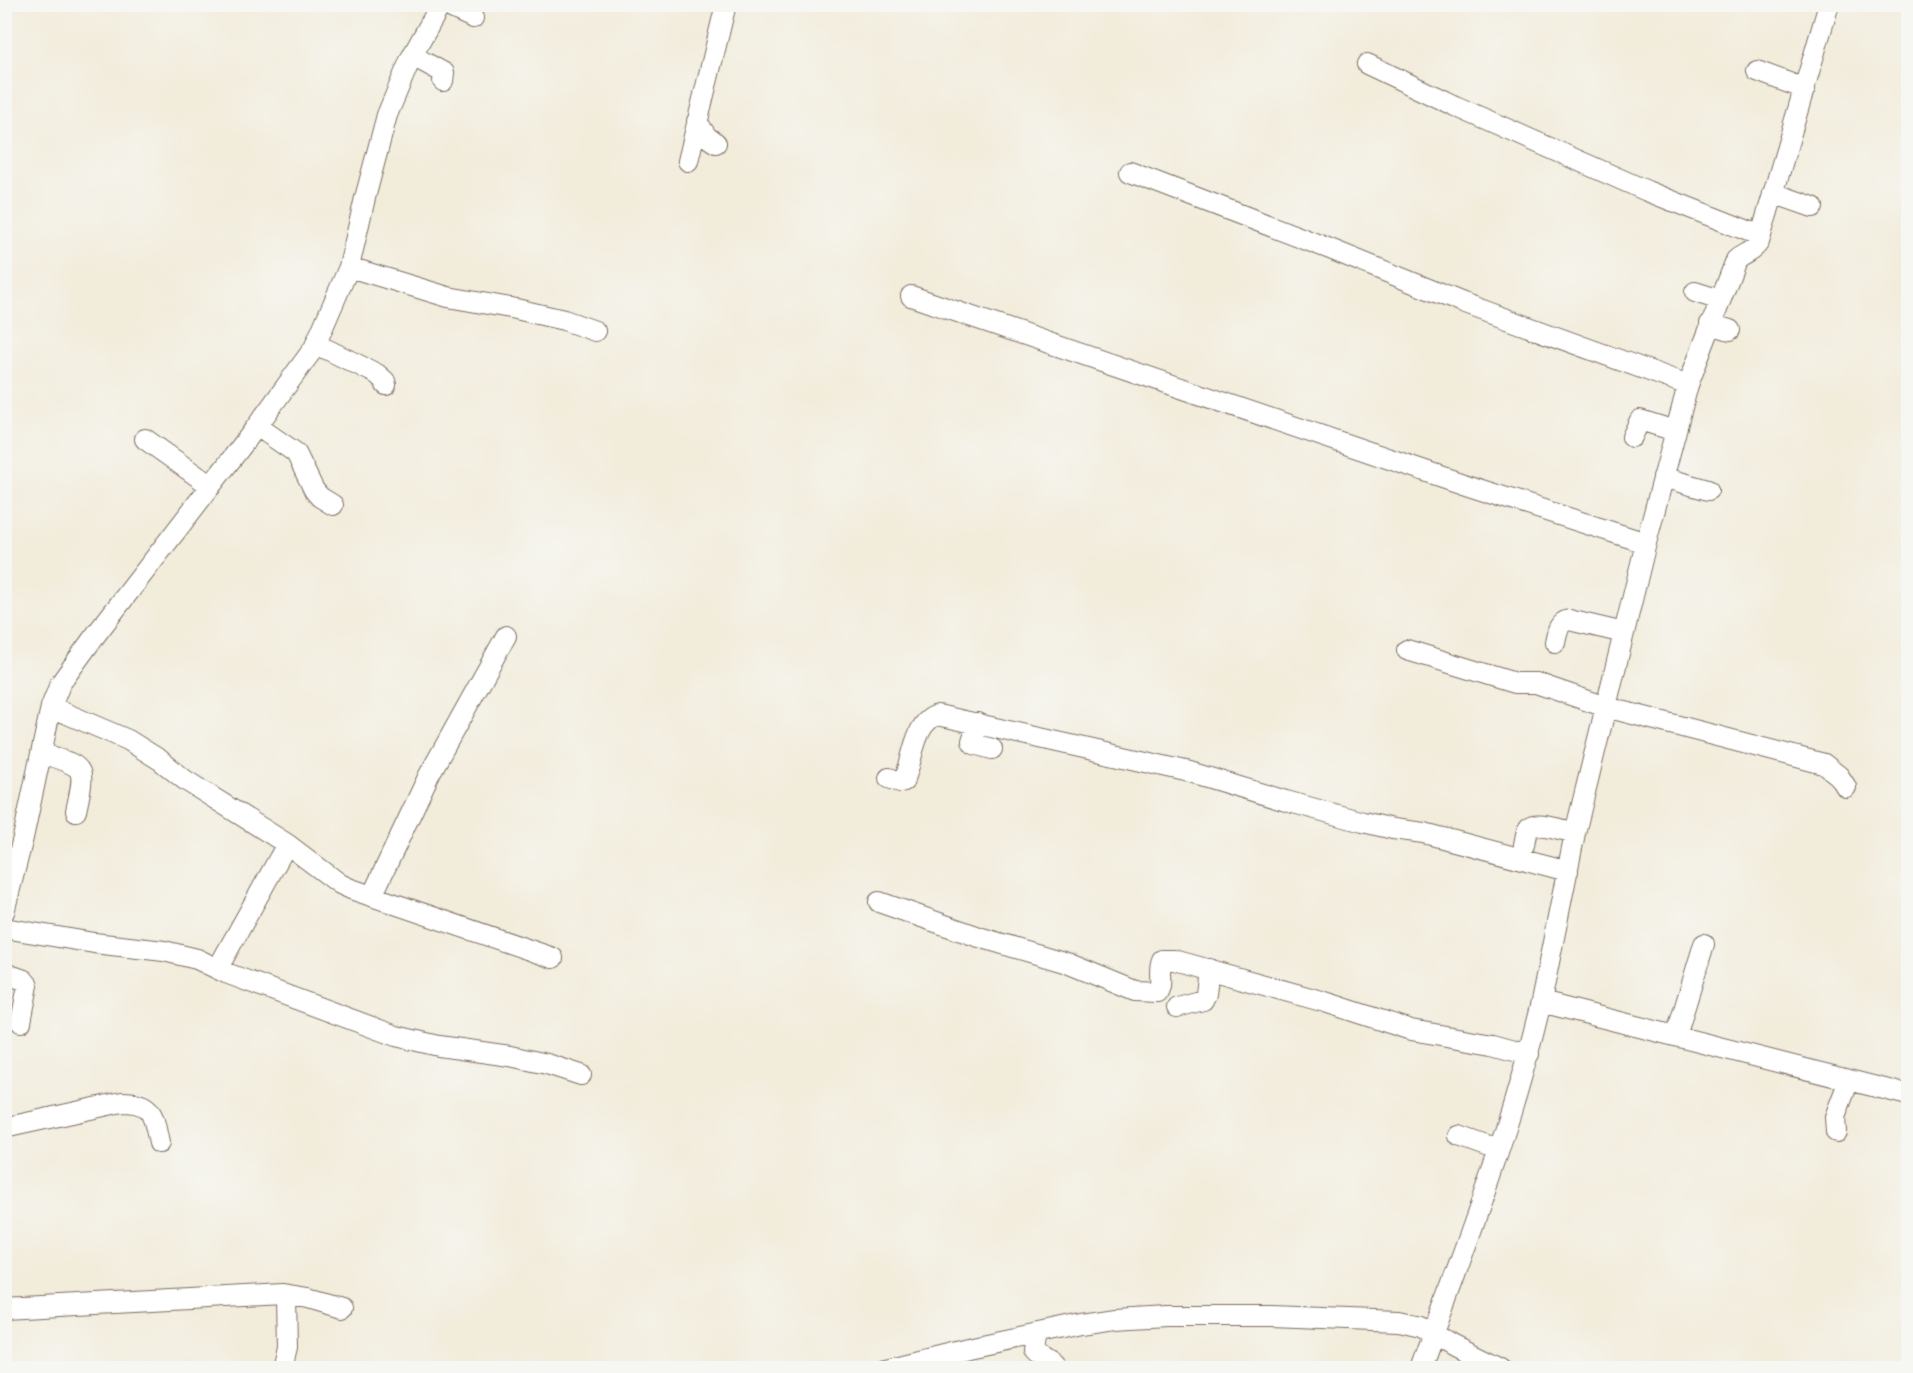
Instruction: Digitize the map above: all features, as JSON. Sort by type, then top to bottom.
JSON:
[{"type":"street","points":[[4,912],[51,707],[60,684],[316,344],[349,267],[387,115],[413,56],[442,4],[473,18]]},
{"type":"street","points":[[688,161],[726,4]]},
{"type":"street","points":[[1421,1368],[1475,1221],[1529,1054],[1575,833],[1646,543],[1688,385],[1736,260],[1752,252],[1761,236],[1829,4]]},
{"type":"street","points":[[413,56],[444,73],[443,81]]},
{"type":"street","points":[[1367,64],[1455,106],[1636,186],[1761,236]]},
{"type":"street","points":[[1757,71],[1805,89]]},
{"type":"street","points":[[698,121],[707,137],[716,143]]},
{"type":"street","points":[[1130,172],[1463,303],[1688,385]]},
{"type":"street","points":[[1773,193],[1813,207]]},
{"type":"street","points":[[349,267],[447,297],[564,320],[595,331]]},
{"type":"street","points":[[1695,292],[1720,300]]},
{"type":"street","points":[[912,296],[1469,486],[1646,543]]},
{"type":"street","points":[[1710,324],[1730,330]]},
{"type":"street","points":[[316,344],[376,374],[385,381],[386,386]]},
{"type":"street","points":[[1632,437],[1640,420],[1675,431]]},
{"type":"street","points":[[256,426],[296,453],[314,490],[333,505]]},
{"type":"street","points":[[145,439],[211,486]]},
{"type":"street","points":[[1663,477],[1708,490]]},
{"type":"street","points":[[1555,642],[1560,626],[1564,621],[1569,620],[1624,633]]},
{"type":"street","points":[[372,896],[429,775],[506,636]]},
{"type":"street","points":[[1407,650],[1515,683],[1536,683],[1606,707],[1824,765],[1839,776],[1846,787]]},
{"type":"street","points":[[51,707],[128,740],[185,780],[287,844],[325,870],[340,884],[553,958]]},
{"type":"street","points":[[889,778],[904,781],[920,731],[931,718],[938,715],[1190,772],[1363,822],[1424,833],[1568,871]]},
{"type":"street","points":[[978,723],[972,741],[974,744],[992,749]]},
{"type":"street","points":[[42,753],[75,764],[79,768],[82,782],[76,811]]},
{"type":"street","points":[[1524,845],[1532,825],[1542,825],[1575,833]]},
{"type":"street","points":[[218,968],[287,844]]},
{"type":"street","points":[[879,902],[979,937],[1067,963],[1135,991],[1152,993],[1159,990],[1160,965],[1164,959],[1174,960],[1325,1002],[1411,1029],[1493,1044],[1529,1054]]},
{"type":"street","points":[[4,927],[94,943],[164,951],[197,959],[226,973],[396,1036],[439,1046],[510,1056],[547,1064],[581,1075]]},
{"type":"street","points":[[4,934],[50,944],[52,948]]},
{"type":"street","points":[[1676,1036],[1704,944]]},
{"type":"street","points":[[1177,1007],[1203,1000],[1206,994],[1209,969]]},
{"type":"street","points":[[4,973],[24,980],[28,985],[21,1022]]},
{"type":"street","points":[[1541,1002],[1908,1095]]},
{"type":"street","points":[[1836,1132],[1835,1117],[1848,1080]]},
{"type":"street","points":[[4,1128],[122,1102],[135,1102],[150,1110],[159,1143]]},
{"type":"street","points":[[1459,1136],[1498,1150]]},
{"type":"street","points":[[282,1368],[287,1347],[286,1295]]},
{"type":"street","points":[[4,1309],[286,1295],[308,1298],[342,1308]]},
{"type":"street","points":[[886,1368],[968,1348],[1115,1319],[1271,1316],[1399,1322],[1421,1326],[1434,1335],[1500,1368]]},
{"type":"street","points":[[1036,1334],[1033,1352],[1037,1358],[1053,1368]]}]
